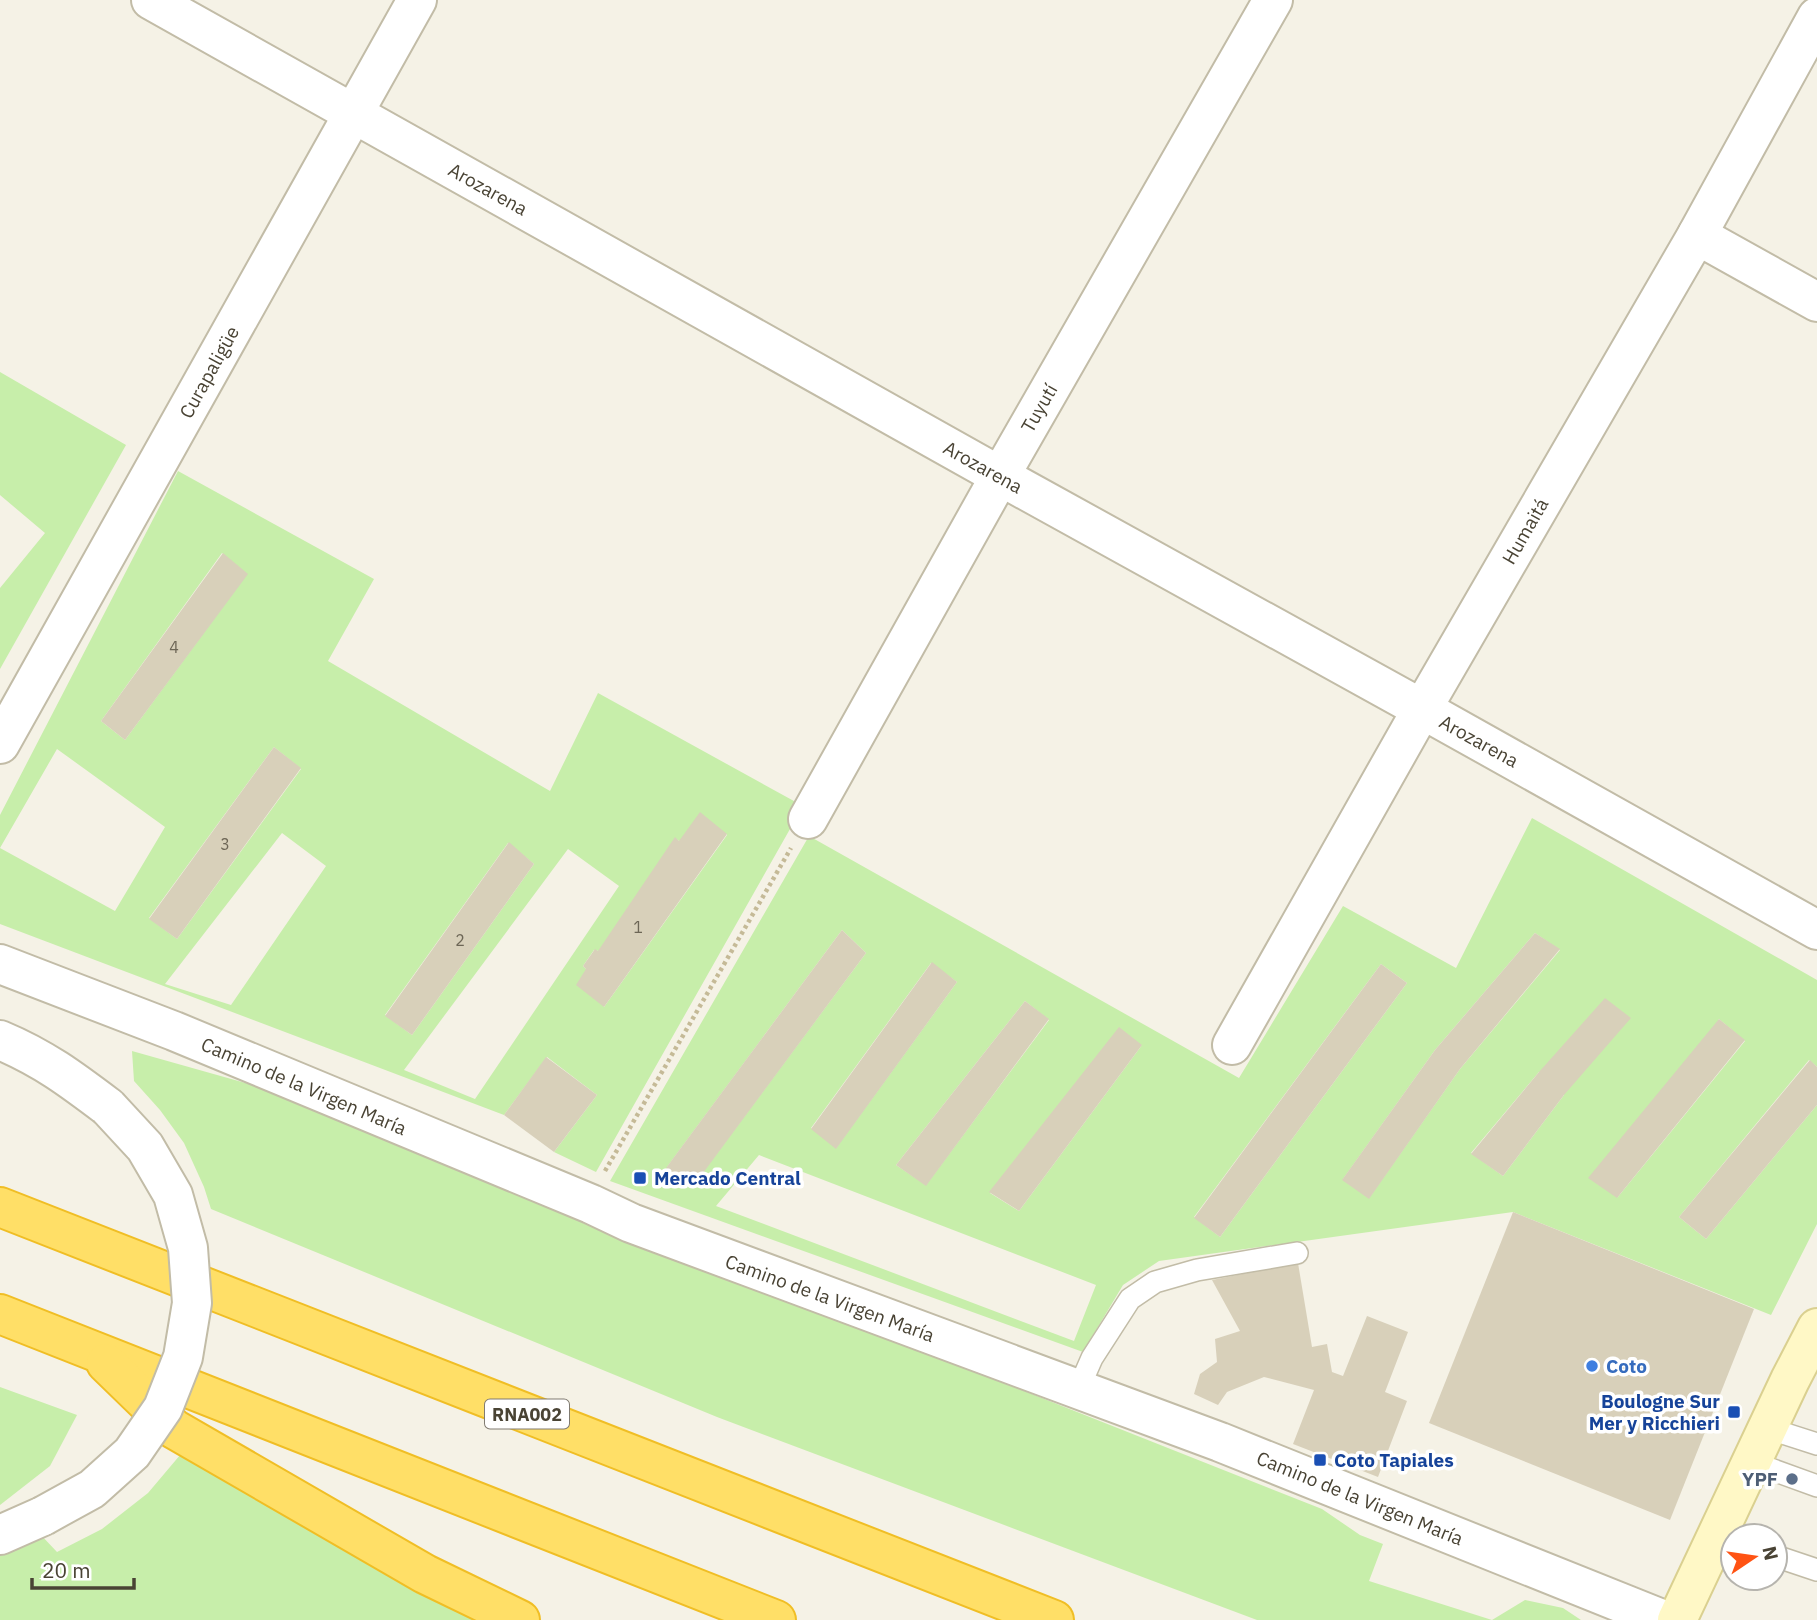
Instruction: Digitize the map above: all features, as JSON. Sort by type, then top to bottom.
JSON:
[{"type":"highway","name":"RNA002","points":[[0,1207],[1054,1620]]},
{"type":"highway","points":[[0,1314],[776,1620]]},
{"type":"highway","points":[[94,1351],[174,1429],[425,1574],[520,1620]]},
{"type":"main road","points":[[1730,1522],[1751,1462],[1817,1328]]},
{"type":"main road","points":[[1677,1620],[1719,1548]]},
{"type":"street","name":"Arozarena","points":[[151,0],[1817,930]]},
{"type":"street","name":"Curapaligüe","points":[[0,744],[417,0]]},
{"type":"street","name":"Tuyutí","points":[[808,819],[1000,476],[1273,0]]},
{"type":"street","name":"Humaitá","points":[[1232,1045],[1422,709],[1696,235],[1817,17]]},
{"type":"street","points":[[1696,235],[1817,302]]},
{"type":"street","name":"Camino de la Virgen María","points":[[0,964],[174,1031],[631,1223],[1220,1442],[1664,1620]]},
{"type":"street","points":[[0,1040],[63,1072],[108,1107],[145,1147],[173,1195],[188,1248],[192,1303],[183,1357],[163,1408],[132,1452],[92,1489],[43,1516],[0,1535]]},
{"type":"lane","points":[[1078,1390],[1092,1358],[1130,1299],[1155,1282],[1197,1270],[1297,1253]]},
{"type":"lane","points":[[1767,1428],[1817,1444]]},
{"type":"lane","points":[[1751,1462],[1817,1486]]},
{"type":"lane","points":[[1789,1561],[1817,1570]]},
{"type":"path","points":[[591,1204],[610,1162],[808,819]]},
{"type":"green space","points":[[0,372],[126,445],[0,669],[0,588],[45,533],[0,495]]},
{"type":"green space","points":[[178,471],[374,579],[328,661],[550,791],[598,693],[803,806],[596,1172],[554,1152],[597,1095],[547,1057],[504,1115],[0,924],[0,848],[0,815]],"holes":[[[222,553],[247,574],[125,740],[101,721]],[[274,747],[301,769],[177,939],[149,918]],[[57,749],[165,827],[115,911],[0,848]],[[282,833],[326,866],[231,1005],[165,984]],[[727,834],[604,1007],[583,966],[594,950],[599,951],[675,838],[679,841]],[[508,843],[534,864],[412,1035],[385,1015]],[[568,849],[619,886],[475,1099],[404,1070]]]},
{"type":"green space","points":[[1532,818],[1817,980],[1817,1067],[1809,1060],[1679,1217],[1706,1239],[1817,1105],[1817,1224],[1771,1315],[1513,1212],[1159,1261],[1123,1285],[1083,1352],[610,1181],[809,836],[1239,1078],[1343,906],[1456,968]],"holes":[[[842,930],[866,953],[691,1188],[667,1167]],[[1535,933],[1560,950],[1460,1069],[1369,1198],[1343,1179],[1435,1050]],[[931,963],[957,982],[836,1148],[811,1128]],[[1381,964],[1407,983],[1220,1237],[1194,1217]],[[1025,1001],[1049,1020],[926,1185],[896,1165]],[[1719,1019],[1745,1041],[1617,1198]],[[1142,1045],[1019,1211],[990,1192]],[[1539,1072],[1564,1095],[1503,1176],[1471,1153]],[[759,1155],[1096,1285],[1074,1341],[716,1206]]]},
{"type":"green space","points":[[132,1051],[249,1084],[1322,1509],[1360,1535],[1383,1544],[1369,1581],[1492,1620],[1257,1620],[717,1417],[211,1209],[184,1143],[134,1081]]},
{"type":"green space","points":[[0,1387],[77,1415],[50,1466],[0,1505]]},
{"type":"green space","points":[[186,1448],[488,1620],[0,1620],[0,1551],[40,1534],[57,1552],[102,1529],[148,1493]]},
{"type":"green space","points":[[1525,1600],[1563,1608],[1581,1620],[1492,1620]]},
{"type":"building","points":[[223,553],[248,574],[125,740],[101,721]]},
{"type":"building","points":[[274,747],[301,768],[177,939],[149,919]]},
{"type":"building","points":[[700,812],[727,834],[604,1007],[576,985],[586,969],[583,966],[595,949],[598,951],[675,837],[679,841]]},
{"type":"building","points":[[509,842],[534,864],[412,1035],[385,1016]]},
{"type":"building","points":[[842,930],[866,953],[692,1188],[666,1168]]},
{"type":"building","points":[[1535,933],[1560,949],[1460,1069],[1369,1199],[1342,1180],[1435,1050]]},
{"type":"building","points":[[932,962],[957,982],[836,1149],[811,1129]]},
{"type":"building","points":[[1381,964],[1407,983],[1220,1237],[1194,1218]]},
{"type":"building","points":[[1605,998],[1631,1018],[1564,1095],[1503,1176],[1471,1154],[1539,1072]]},
{"type":"building","points":[[1025,1001],[1049,1019],[926,1186],[896,1165]]},
{"type":"building","points":[[1719,1019],[1745,1040],[1617,1198],[1588,1178]]},
{"type":"building","points":[[1119,1027],[1142,1045],[1019,1211],[989,1192]]},
{"type":"building","points":[[546,1057],[597,1095],[554,1152],[504,1115]]},
{"type":"building","points":[[1810,1060],[1817,1067],[1817,1105],[1706,1239],[1679,1217]]},
{"type":"building","name":"Coto","points":[[1513,1212],[1754,1309],[1670,1520],[1429,1423]]},
{"type":"building","points":[[1298,1263],[1312,1347],[1327,1344],[1332,1372],[1343,1376],[1367,1316],[1408,1332],[1385,1392],[1407,1401],[1378,1477],[1293,1444],[1314,1390],[1264,1377],[1227,1392],[1218,1405],[1194,1394],[1200,1374],[1217,1362],[1215,1339],[1240,1331],[1212,1280]]},
{"type":"place","name":"Mercado Central","points":[[640,1178]]},
{"type":"place","name":"Coto","points":[[1592,1366]]},
{"type":"place","name":"Boulogne Sur Mer y Ricchieri","points":[[1734,1412]]},
{"type":"place","name":"Coto Tapiales","points":[[1320,1460]]},
{"type":"place","name":"YPF","points":[[1792,1479]]}]
